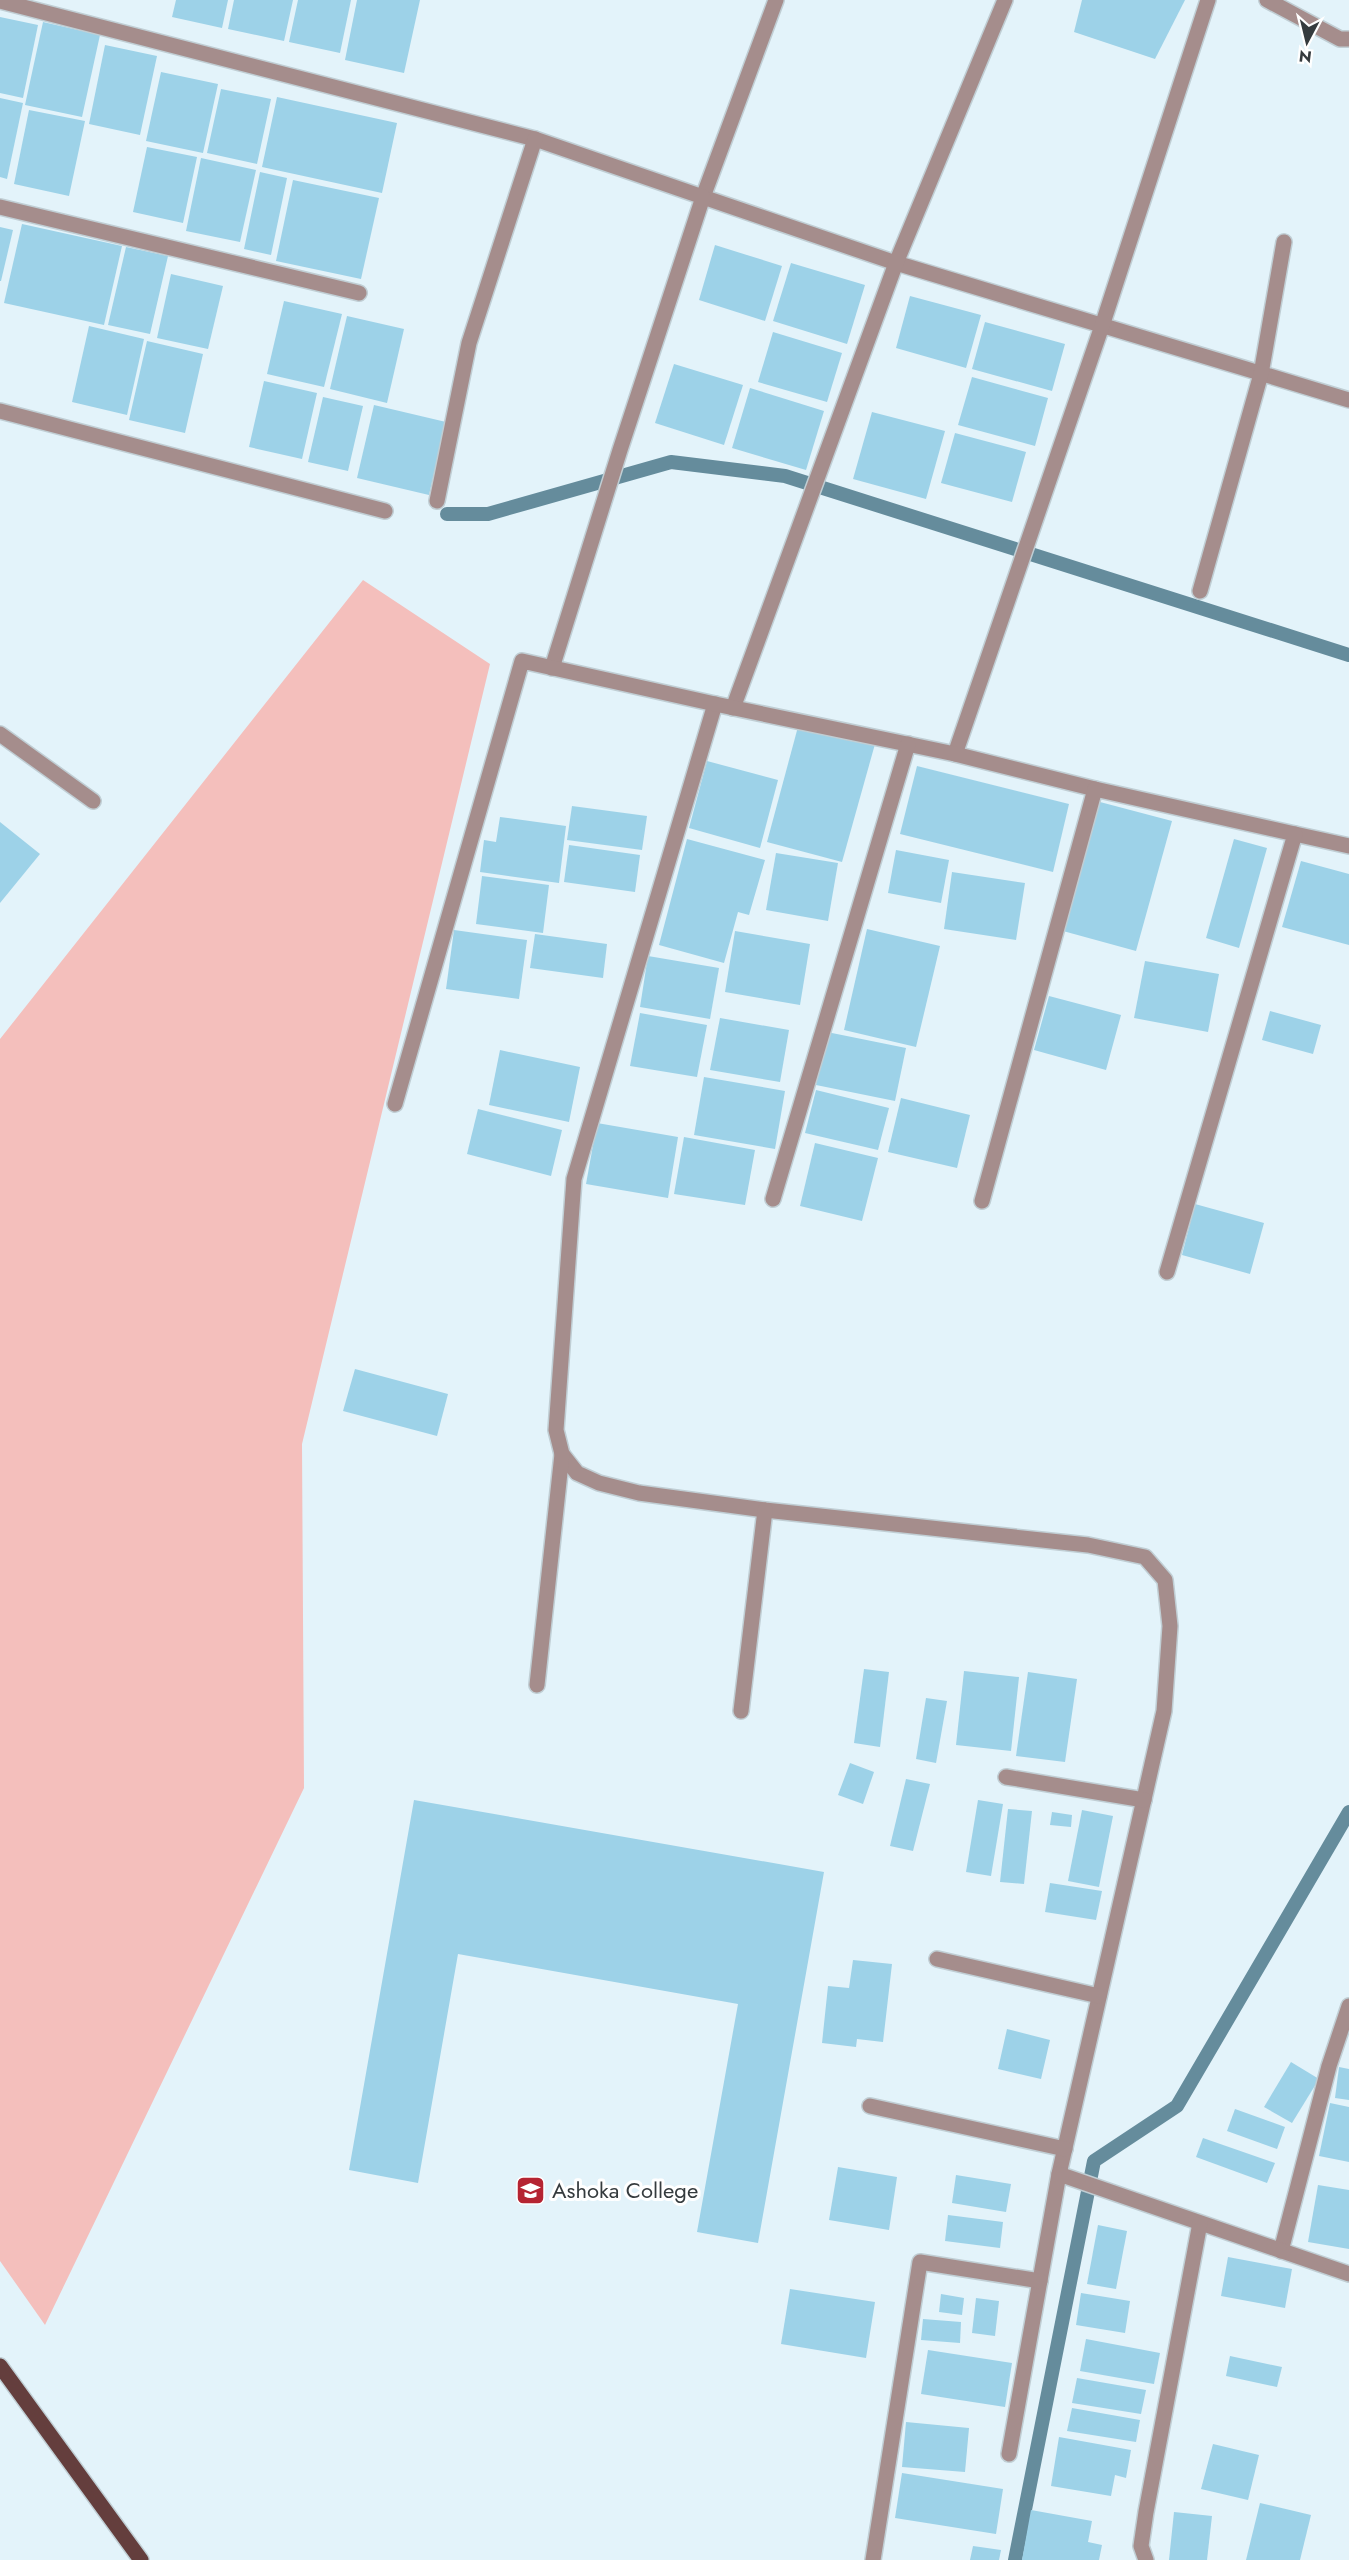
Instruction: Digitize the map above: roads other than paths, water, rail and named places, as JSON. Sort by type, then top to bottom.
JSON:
[{"type":"main road","points":[[0,2366],[141,2560]]},
{"type":"street","points":[[552,668],[703,197],[776,0]]},
{"type":"street","points":[[733,708],[896,263],[1005,0]]},
{"type":"street","points":[[955,754],[1102,326],[1208,0]]},
{"type":"street","points":[[1267,0],[1340,39],[1349,39]]},
{"type":"street","points":[[0,1],[535,139],[896,263],[1349,400]]},
{"type":"street","points":[[437,501],[470,343],[535,139]]},
{"type":"street","points":[[0,207],[360,293]]},
{"type":"street","points":[[1200,591],[1261,374],[1284,242]]},
{"type":"street","points":[[0,411],[385,511]]},
{"type":"street","points":[[395,1104],[522,661],[955,754],[1095,789],[1349,846]]},
{"type":"street","points":[[537,1684],[562,1454],[556,1430],[574,1179],[715,704]]},
{"type":"street","points":[[0,734],[93,801]]},
{"type":"street","points":[[773,1199],[908,744]]},
{"type":"street","points":[[982,1201],[1095,789]]},
{"type":"street","points":[[1167,1272],[1295,834]]},
{"type":"street","points":[[562,1454],[577,1473],[599,1483],[639,1493],[765,1510],[1088,1545],[1145,1557],[1165,1580],[1170,1626],[1164,1711],[1065,2149],[1064,2176],[1040,2281],[1010,2454]]},
{"type":"street","points":[[741,1711],[765,1510]]},
{"type":"street","points":[[1006,1777],[1144,1800]]},
{"type":"street","points":[[937,1959],[1099,1996]]},
{"type":"street","points":[[1281,2251],[1329,2066],[1349,2006]]},
{"type":"street","points":[[870,2106],[1065,2149]]},
{"type":"street","points":[[1064,2176],[1349,2274]]},
{"type":"street","points":[[1146,2560],[1141,2546],[1146,2512],[1200,2223]]},
{"type":"street","points":[[873,2560],[920,2262],[1040,2281]]},
{"type":"waterway","points":[[447,514],[488,514],[671,462],[785,476],[1349,655]]},
{"type":"waterway","points":[[1015,2560],[1094,2161],[1177,2106],[1349,1812]]},
{"type":"place","name":"Ashoka College","points":[[531,2190]]}]
